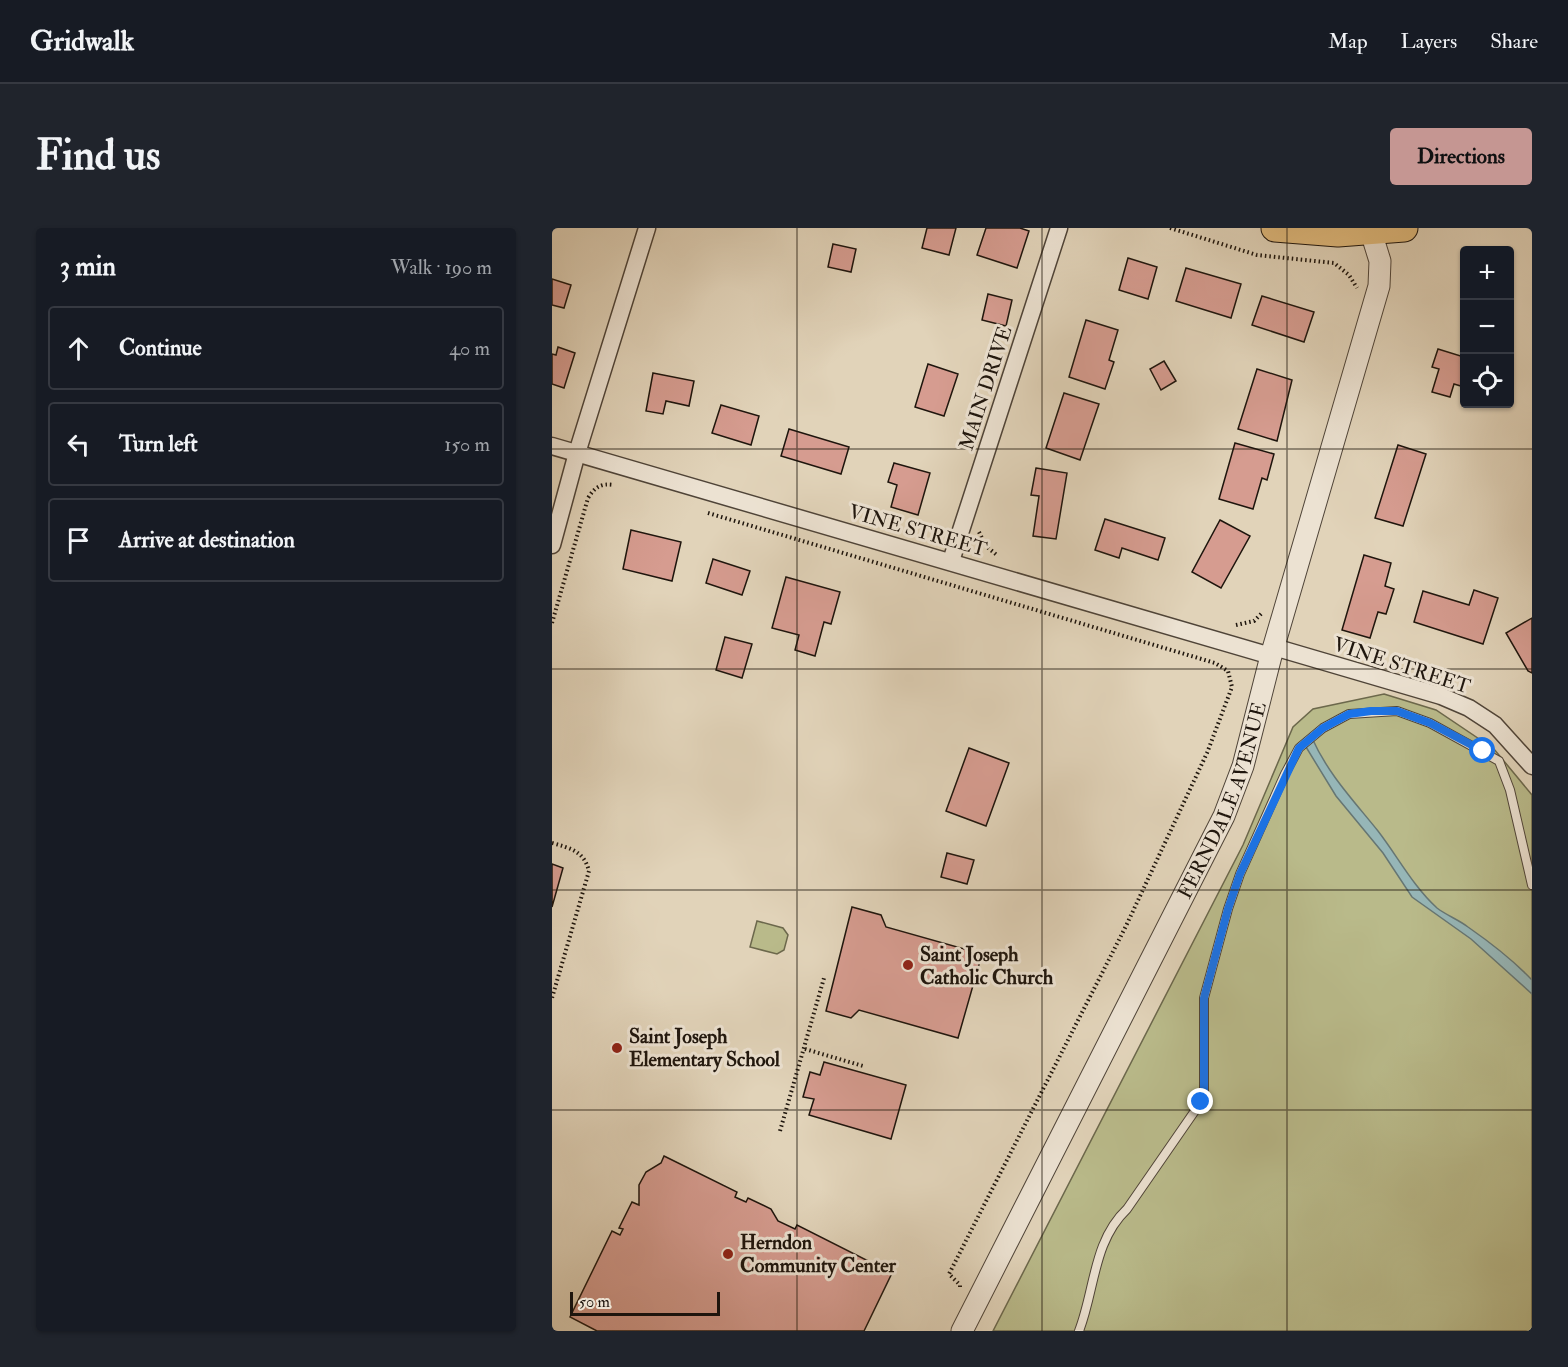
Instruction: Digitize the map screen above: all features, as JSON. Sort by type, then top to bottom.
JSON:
[{"type":"main road","points":[[1275,228],[1338,233],[1404,228]]},
{"type":"street","points":[[552,545],[577,453],[647,228]]},
{"type":"street","name":"MAIN DRIVE","points":[[951,561],[1059,228]]},
{"type":"street","name":"FERNDALE AVENUE","points":[[962,1331],[1224,816],[1243,766],[1272,651],[1379,286],[1380,261],[1371,232]]},
{"type":"street","name":"VINE STREET","points":[[552,446],[951,561],[1442,696],[1469,708],[1495,725],[1532,766]]},
{"type":"lane","points":[[1079,1331],[1088,1309],[1094,1270],[1114,1221],[1127,1209],[1204,1094],[1204,998],[1228,909],[1240,874],[1299,748],[1323,728],[1349,714],[1397,711],[1430,723],[1483,751],[1499,761],[1510,790],[1532,885]]},
{"type":"path","points":[[1170,228],[1257,255],[1334,263],[1354,282],[1356,294]]},
{"type":"path","points":[[552,623],[588,498],[594,489],[604,484],[625,488]]},
{"type":"path","points":[[701,510],[1215,663],[1228,671],[1232,687],[1207,753],[1126,926],[948,1274],[960,1285],[959,1293]]},
{"type":"path","points":[[979,528],[979,535],[986,546],[996,555],[1004,557]]},
{"type":"path","points":[[1231,625],[1254,621],[1263,612],[1265,603]]},
{"type":"path","points":[[552,843],[577,851],[586,861],[589,871],[552,998]]},
{"type":"path","points":[[780,1131],[824,978]]},
{"type":"path","points":[[805,1049],[863,1066]]},
{"type":"green space","points":[[1384,694],[1436,710],[1494,749],[1532,795],[1532,1331],[993,1331],[1243,845],[1293,727],[1313,709]]},
{"type":"green space","points":[[757,921],[783,928],[788,935],[784,950],[777,954],[750,947]]},
{"type":"water","points":[[1312,738],[1334,775],[1420,890],[1437,908],[1477,933],[1517,966],[1532,980],[1532,994],[1471,939],[1412,897],[1383,853],[1336,796],[1306,747]]},
{"type":"building","points":[[927,228],[956,228],[949,255],[922,248]]},
{"type":"building","points":[[986,228],[1020,228],[1029,231],[1017,268],[977,255]]},
{"type":"building","points":[[833,244],[856,249],[851,272],[828,267]]},
{"type":"building","points":[[1128,258],[1157,267],[1148,299],[1119,290]]},
{"type":"building","points":[[1186,268],[1241,284],[1231,318],[1176,301]]},
{"type":"building","points":[[552,279],[571,285],[564,308],[552,305]]},
{"type":"building","points":[[988,294],[1012,300],[1006,326],[982,320]]},
{"type":"building","points":[[1262,296],[1314,312],[1304,342],[1252,325]]},
{"type":"building","points":[[1086,320],[1118,330],[1109,360],[1114,362],[1105,389],[1069,377]]},
{"type":"building","points":[[558,347],[575,353],[564,388],[552,384],[552,354],[556,355]]},
{"type":"building","points":[[1438,349],[1460,356],[1460,386],[1454,384],[1450,397],[1432,392],[1439,369],[1432,367]]},
{"type":"building","points":[[1164,361],[1176,381],[1161,390],[1150,369]]},
{"type":"building","points":[[928,364],[958,374],[944,416],[915,407]]},
{"type":"building","points":[[1257,369],[1292,380],[1277,441],[1238,429]]},
{"type":"building","points":[[653,373],[694,381],[689,406],[666,401],[663,414],[646,411]]},
{"type":"building","points":[[1064,393],[1099,404],[1080,460],[1046,448]]},
{"type":"building","points":[[721,405],[759,416],[751,445],[712,433]]},
{"type":"building","points":[[789,429],[849,447],[841,474],[781,456]]},
{"type":"building","points":[[1235,443],[1274,454],[1267,480],[1262,478],[1253,509],[1219,499]]},
{"type":"building","points":[[1398,445],[1426,454],[1403,526],[1375,518]]},
{"type":"building","points":[[894,463],[930,473],[918,515],[891,507],[897,485],[888,482]]},
{"type":"building","points":[[1036,468],[1067,473],[1056,539],[1033,536],[1039,496],[1031,495]]},
{"type":"building","points":[[1105,519],[1165,538],[1158,560],[1122,548],[1119,558],[1095,550]]},
{"type":"building","points":[[1220,520],[1250,536],[1221,588],[1192,572]]},
{"type":"building","points":[[631,530],[681,542],[672,581],[623,569]]},
{"type":"building","points":[[1364,555],[1391,563],[1385,586],[1394,589],[1386,614],[1378,612],[1370,638],[1342,630]]},
{"type":"building","points":[[713,559],[750,571],[742,595],[706,583]]},
{"type":"building","points":[[786,577],[840,592],[831,624],[824,622],[815,656],[795,650],[799,635],[772,628]]},
{"type":"building","points":[[1474,590],[1498,598],[1483,644],[1414,622],[1423,591],[1469,605]]},
{"type":"building","points":[[1532,618],[1532,673],[1528,671],[1506,633]]},
{"type":"building","points":[[725,637],[752,644],[742,678],[716,670]]},
{"type":"building","points":[[969,748],[1009,763],[986,826],[946,811]]},
{"type":"building","points":[[947,853],[974,860],[967,884],[941,877]]},
{"type":"building","points":[[552,864],[563,868],[552,907]]},
{"type":"building","name":"Saint Joseph Catholic Church","points":[[852,907],[881,915],[886,927],[982,954],[958,1038],[859,1010],[851,1018],[826,1011]]},
{"type":"building","points":[[824,1062],[906,1085],[891,1139],[809,1115],[814,1099],[803,1097],[810,1072],[820,1075]]},
{"type":"building","name":"Herndon Community Center","points":[[664,1156],[737,1192],[735,1197],[746,1202],[748,1198],[771,1209],[778,1221],[795,1229],[797,1225],[892,1273],[864,1331],[597,1331],[570,1317],[612,1231],[620,1235],[623,1229],[619,1228],[632,1202],[639,1205],[639,1185],[646,1172],[661,1163]]},
{"type":"place","name":"Saint Joseph Catholic Church","points":[[908,965]]},
{"type":"place","name":"Saint Joseph Elementary School","points":[[617,1048]]},
{"type":"place","name":"Herndon Community Center","points":[[728,1254]]},
{"type":"route","points":[[1201,1102],[1204,1094],[1206,1038],[1204,998],[1228,909],[1240,874],[1299,748],[1323,728],[1349,714],[1397,711],[1430,723],[1483,751]]}]
